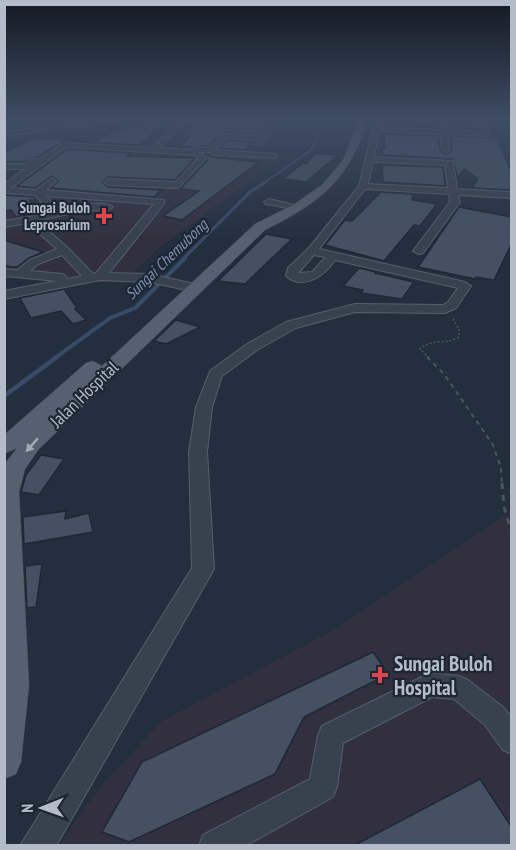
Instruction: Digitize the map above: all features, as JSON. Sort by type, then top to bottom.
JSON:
[{"type":"main road","name":"Jalan Hospital","points":[[297,207],[335,170],[340,161]]},
{"type":"main road","name":"Jalan Hospital","points":[[4,447],[185,286],[260,227],[297,207],[343,171],[348,161]]},
{"type":"main road","name":"Jalan Hospital","points":[[4,762],[13,685],[7,492],[14,468],[30,445],[185,286]]},
{"type":"street","points":[[4,166],[26,167],[35,161]]},
{"type":"street","points":[[4,189],[43,161]]},
{"type":"street","points":[[108,182],[178,185],[200,161]]},
{"type":"street","points":[[333,255],[316,276],[306,279],[292,276],[292,270],[312,251],[363,186],[369,161]]},
{"type":"street","points":[[406,161],[449,165],[455,202],[418,251]]},
{"type":"street","points":[[43,216],[50,206],[92,196],[116,175]]},
{"type":"street","points":[[38,193],[52,181]]},
{"type":"street","points":[[363,186],[512,195]]},
{"type":"street","points":[[4,189],[161,202],[94,277]]},
{"type":"street","points":[[4,196],[22,192]]},
{"type":"street","points":[[38,193],[50,206]]},
{"type":"street","points":[[269,202],[297,207]]},
{"type":"street","points":[[4,224],[94,207],[154,211]]},
{"type":"street","points":[[4,217],[23,220],[64,250],[94,277]]},
{"type":"street","points":[[20,273],[34,262],[64,250]]},
{"type":"street","points":[[35,846],[45,836],[202,569],[198,452],[204,407],[214,375],[252,347],[291,325],[355,308],[445,309],[452,305],[465,286],[312,251]]},
{"type":"street","points":[[4,272],[76,279]]},
{"type":"street","points":[[4,295],[94,277],[150,278],[185,286]]},
{"type":"street","points":[[214,846],[323,788],[331,735],[430,685],[459,688],[494,716],[512,741]]},
{"type":"path","points":[[445,309],[459,329],[459,337],[455,340],[426,343],[420,349],[444,374],[493,445],[501,468],[504,507],[512,534]]},
{"type":"shaded area","name":"Sungai Buloh Leprosarium","points":[[39,161],[278,161],[160,247],[121,283],[46,281],[5,277],[4,185]]},
{"type":"shaded area","name":"Sungai Buloh Hospital","points":[[511,512],[511,845],[58,846],[101,786],[162,721],[334,630]]},
{"type":"building","points":[[4,161],[27,161],[23,162]]},
{"type":"building","points":[[51,161],[193,161],[175,180],[108,177],[102,182],[108,187],[161,190],[154,197],[51,188],[58,181],[52,176],[35,188],[17,186]]},
{"type":"building","points":[[207,161],[259,162],[182,220],[163,216],[199,191],[180,189]]},
{"type":"building","points":[[309,161],[331,161],[306,182],[283,179],[303,163],[307,164]]},
{"type":"building","points":[[453,161],[507,161],[511,171],[511,190],[472,188],[478,179],[464,169],[458,178]]},
{"type":"building","points":[[382,165],[443,167],[445,186],[383,182]]},
{"type":"building","points":[[381,192],[413,194],[412,200],[437,204],[420,226],[414,225],[384,261],[325,245],[345,220],[352,221]]},
{"type":"building","points":[[4,195],[34,197],[37,200],[29,200],[39,211],[16,217],[11,210],[4,211]]},
{"type":"building","points":[[459,207],[512,217],[512,243],[494,280],[476,277],[475,279],[418,267]]},
{"type":"building","points":[[266,234],[292,239],[245,284],[218,281]]},
{"type":"building","points":[[4,240],[43,252],[17,267],[4,265]]},
{"type":"building","points":[[359,268],[414,282],[402,299],[361,293],[363,290],[343,286]]},
{"type":"building","points":[[64,289],[77,308],[75,309],[86,320],[73,324],[61,311],[31,318],[20,298]]},
{"type":"building","points":[[176,320],[200,327],[166,344],[154,341]]},
{"type":"building","points":[[41,455],[64,459],[39,495],[21,492],[26,475]]},
{"type":"building","points":[[66,511],[65,519],[89,513],[93,532],[24,544],[23,517]]},
{"type":"building","points":[[42,564],[36,607],[27,608],[25,566]]},
{"type":"building","points":[[373,652],[388,674],[304,717],[275,774],[129,842],[102,832],[142,762]]},
{"type":"building","points":[[480,779],[512,828],[512,846],[353,846]]},
{"type":"waterway","name":"Sungai Chemubong","points":[[265,182],[296,161]]},
{"type":"waterway","name":"Sungai Chemubong","points":[[183,259],[250,192],[267,181]]},
{"type":"waterway","name":"Sungai Chemubong","points":[[55,358],[110,318],[135,308],[185,258]]},
{"type":"waterway","name":"Sungai Chemubong","points":[[4,396],[57,357]]},
{"type":"place","name":"Sungai Buloh Leprosarium","points":[[104,216]]},
{"type":"place","name":"Sungai Buloh Hospital","points":[[380,675]]}]
